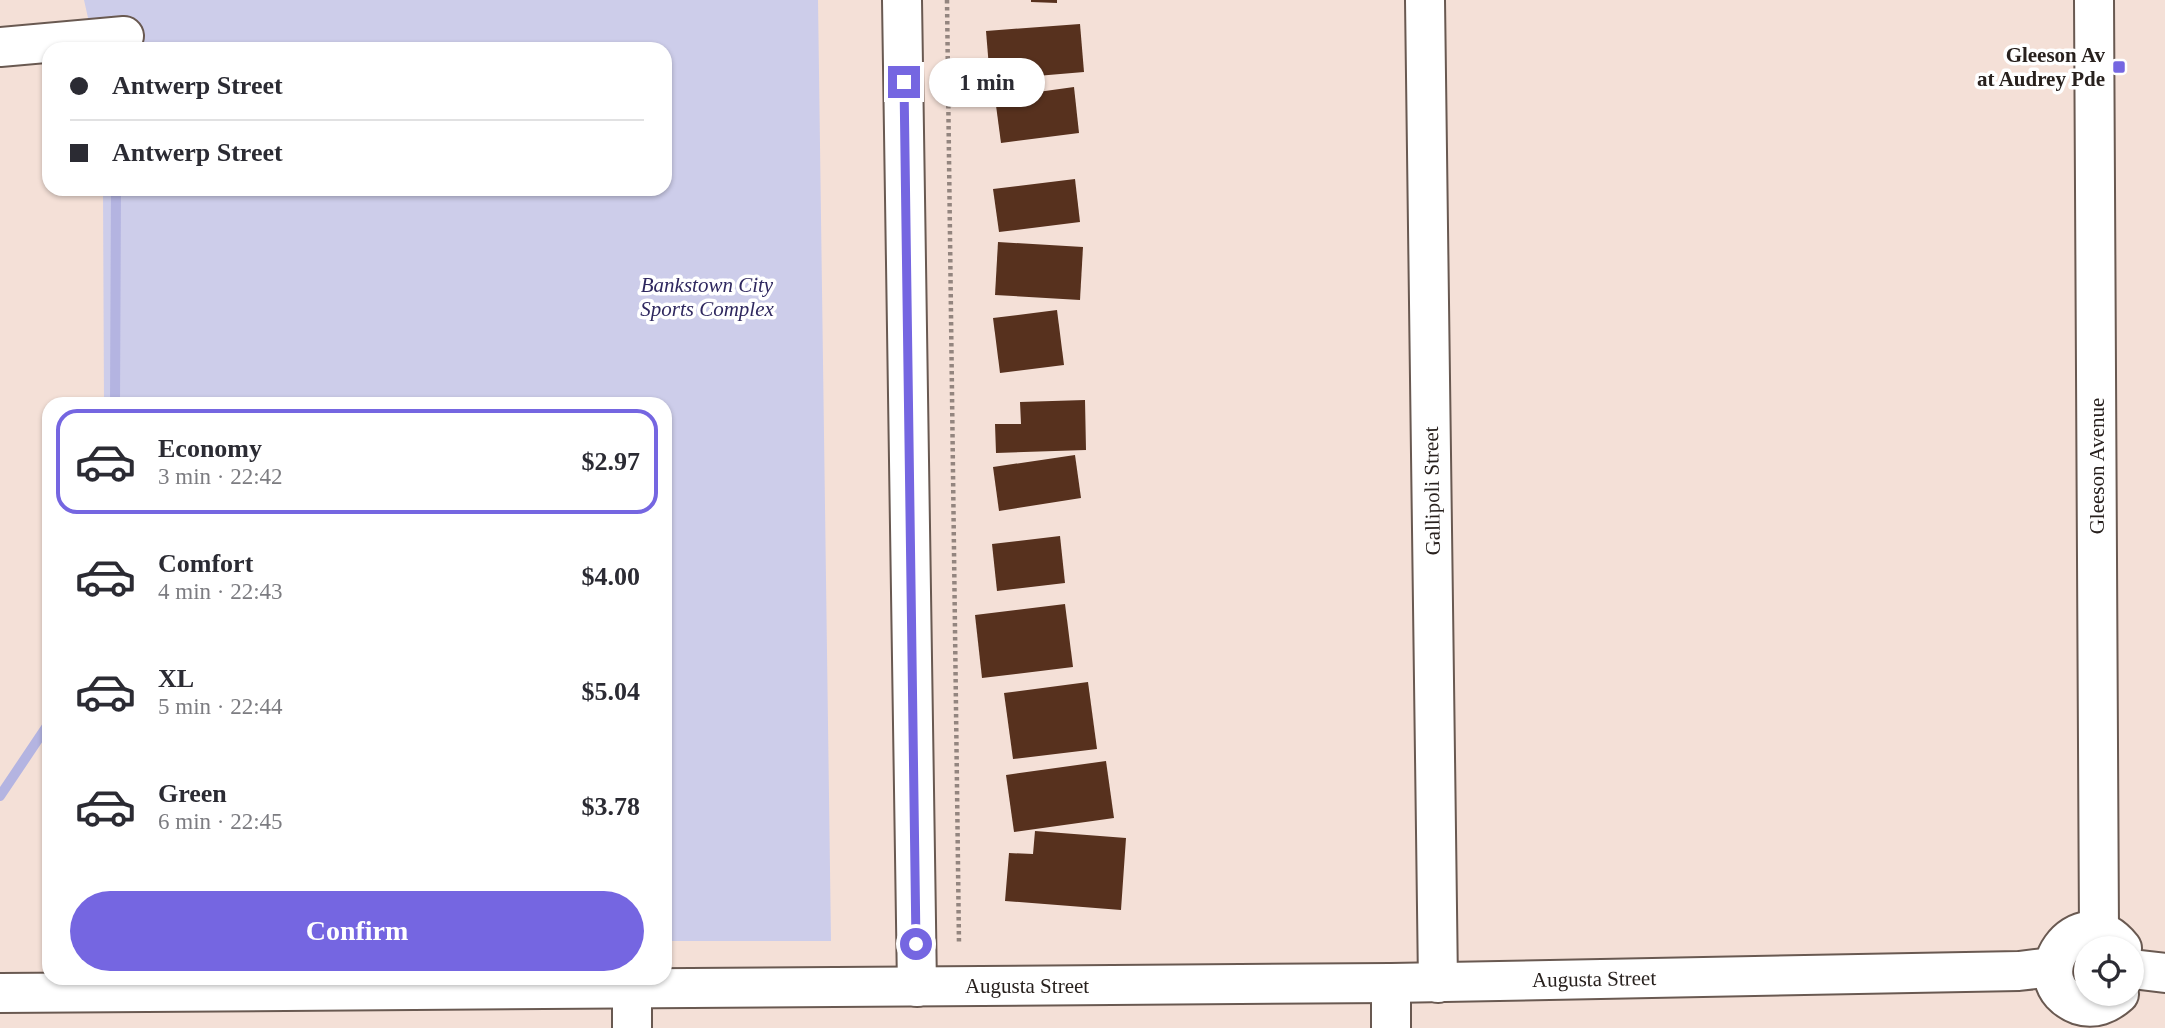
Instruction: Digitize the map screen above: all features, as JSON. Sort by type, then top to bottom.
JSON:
[{"type":"street","points":[[902,0],[917,987]]},
{"type":"street","name":"Gallipoli Street","points":[[1425,0],[1438,983]]},
{"type":"street","name":"Gleeson Avenue","points":[[2094,0],[2110,936]]},
{"type":"street","points":[[56,42],[124,36]]},
{"type":"street","points":[[0,47],[42,43]]},
{"type":"street","points":[[2098,936],[2086,932],[2073,936],[2063,943],[2053,967],[2054,980],[2080,1017],[2101,1006]]},
{"type":"street","name":"Augusta Street","points":[[0,993],[1438,983],[2019,971],[2053,967]]},
{"type":"street","points":[[2144,970],[2165,973]]},
{"type":"street","points":[[1391,983],[1391,1028]]},
{"type":"street","points":[[632,989],[632,1028]]},
{"type":"path","points":[[947,0],[959,944]]},
{"type":"green space","name":"Bankstown City Sports Complex","points":[[84,0],[818,0],[831,941],[672,941],[672,397],[104,397],[103,196],[672,196],[672,42],[93,42]]},
{"type":"building","points":[[1057,0],[1057,3],[1031,2]]},
{"type":"building","points":[[1080,24],[1084,72],[990,80],[986,31]]},
{"type":"building","points":[[1074,87],[1079,133],[1001,143],[995,98]]},
{"type":"building","points":[[1075,179],[1080,222],[999,232],[993,189]]},
{"type":"building","points":[[998,242],[1083,247],[1080,300],[995,295]]},
{"type":"building","points":[[1057,310],[1064,365],[1000,373],[993,318]]},
{"type":"building","points":[[1085,400],[1086,450],[996,453],[995,424],[1021,424],[1020,402]]},
{"type":"building","points":[[1075,455],[1081,498],[999,511],[993,467]]},
{"type":"building","points":[[1060,536],[1065,583],[997,591],[992,544]]},
{"type":"building","points":[[1065,604],[1073,667],[982,678],[975,615]]},
{"type":"building","points":[[1088,682],[1097,749],[1013,759],[1004,693]]},
{"type":"building","points":[[1106,761],[1114,818],[1014,832],[1006,775]]},
{"type":"building","points":[[1035,831],[1126,838],[1121,910],[1005,901],[1009,853],[1033,854]]},
{"type":"waterway","points":[[115,397],[116,196]]},
{"type":"waterway","points":[[0,796],[42,733]]},
{"type":"place","name":"Gleeson Av at Audrey Pde","points":[[2119,67]]},
{"type":"route","points":[[904,82],[916,944]]}]
